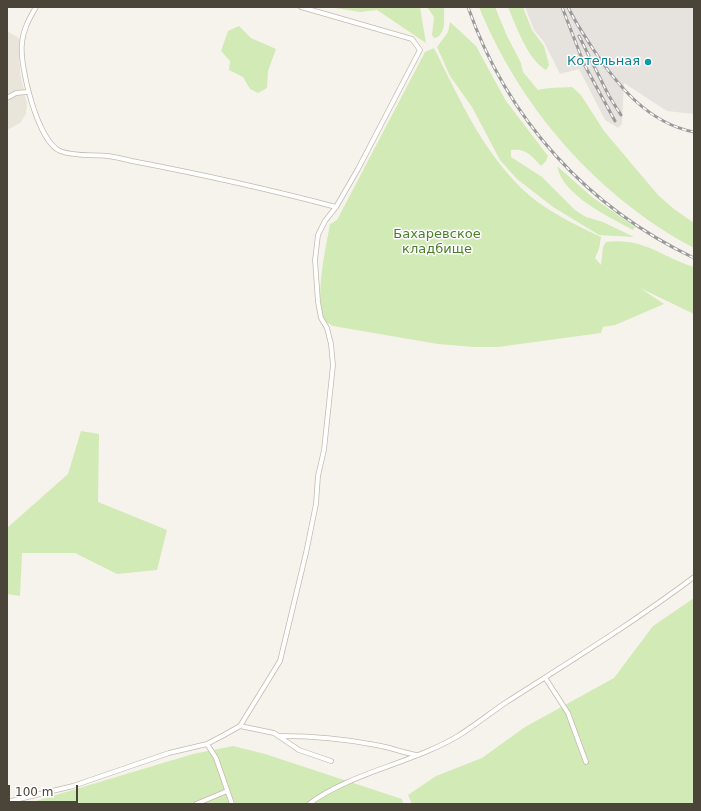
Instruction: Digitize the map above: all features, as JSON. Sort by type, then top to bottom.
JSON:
[{"type":"street","points":[[36,7],[28,20],[22,43],[21,59],[27,92],[44,134],[52,145],[59,151],[72,154],[108,156],[181,170],[336,207]]},
{"type":"street","points":[[7,802],[74,786],[169,753],[207,744],[224,735],[240,726],[282,655],[316,504],[318,476],[324,450],[333,365],[331,344],[319,307],[315,260],[318,235],[325,221],[336,207],[358,169],[420,50],[412,39],[301,7]]},
{"type":"street","points":[[7,98],[16,93],[27,92]]},
{"type":"street","points":[[310,803],[334,789],[418,755],[457,736],[546,679],[694,577]]},
{"type":"street","points":[[546,679],[568,713],[586,762]]},
{"type":"street","points":[[240,726],[281,736],[357,742],[418,755]]},
{"type":"street","points":[[281,736],[299,750],[331,761]]},
{"type":"street","points":[[207,744],[216,758],[232,804]]},
{"type":"street","points":[[196,804],[227,791]]},
{"type":"shaded area","points":[[525,7],[694,7],[694,114],[667,111],[624,83],[622,124],[618,128],[605,120],[579,69],[560,74],[544,42],[534,30]]},
{"type":"shaded area","points":[[7,31],[19,38],[20,73],[27,104],[26,114],[20,123],[7,130]]},
{"type":"green space","points":[[329,7],[420,7],[426,43],[377,10],[360,12]]},
{"type":"green space","points":[[427,7],[444,7],[443,30],[441,34],[434,38],[432,35],[434,17]]},
{"type":"green space","points":[[479,7],[495,7],[507,36],[521,63],[523,72],[538,90],[572,87],[581,95],[604,131],[658,195],[674,209],[694,223],[694,248],[659,227],[626,203],[595,176],[566,146],[540,114],[516,80],[496,44]]},
{"type":"green space","points":[[508,7],[523,7],[532,30],[544,46],[549,65],[546,70],[528,51]]},
{"type":"green space","points":[[450,22],[476,46],[506,101],[548,156],[546,161],[541,166],[532,156],[521,150],[511,150],[511,157],[542,177],[575,210],[586,217],[603,222],[634,237],[599,235],[553,207],[517,179],[500,160],[472,107],[450,76],[437,47],[448,32]]},
{"type":"green space","points":[[239,26],[251,38],[276,49],[268,71],[267,88],[258,93],[250,89],[243,77],[229,70],[230,61],[221,51],[228,31]]},
{"type":"green space","name":"Бахаревское кладбище","points":[[434,48],[475,127],[500,164],[514,181],[546,208],[601,237],[599,249],[595,258],[601,265],[603,247],[606,242],[619,241],[642,245],[694,267],[694,314],[640,288],[664,304],[615,325],[603,327],[601,333],[498,347],[438,344],[333,326],[326,322],[322,313],[320,288],[330,224],[337,220],[425,52]]},
{"type":"green space","points":[[557,166],[592,197],[635,227],[633,230],[600,212],[577,196],[561,177]]},
{"type":"green space","points":[[81,431],[99,434],[98,502],[167,530],[157,570],[117,574],[75,553],[22,553],[20,596],[7,594],[7,528],[68,474]]},
{"type":"green space","points":[[694,598],[694,804],[412,804],[408,795],[436,776],[482,758],[525,727],[614,678],[653,626]]},
{"type":"green space","points":[[233,746],[265,754],[402,799],[403,804],[26,804],[193,754]]},
{"type":"railway","points":[[468,7],[485,48],[505,86],[528,122],[556,155],[586,186],[619,213],[655,237],[694,258]]},
{"type":"railway","points":[[562,7],[584,64],[615,121]]},
{"type":"railway","points":[[568,7],[603,63],[636,101],[648,112],[662,120],[677,127],[694,132]]},
{"type":"railway","points":[[579,36],[609,96],[621,115]]},
{"type":"place","name":"Котельная","points":[[648,62]]}]
